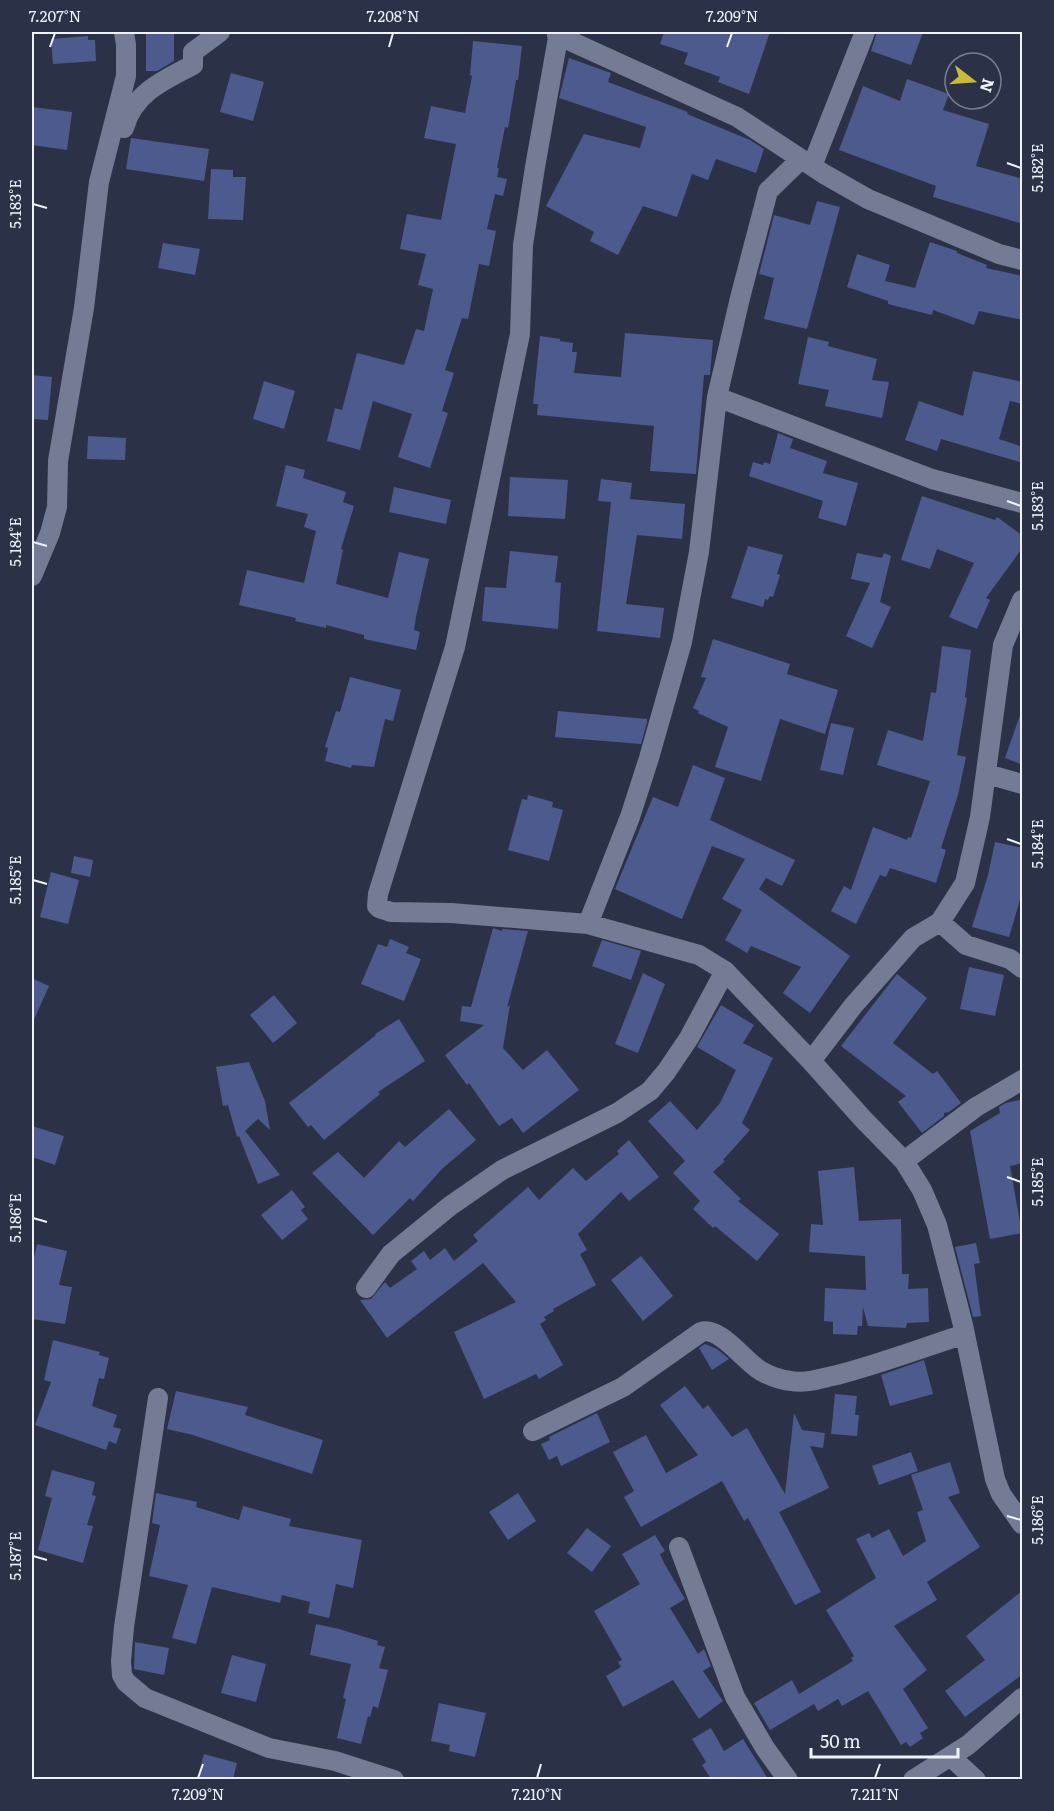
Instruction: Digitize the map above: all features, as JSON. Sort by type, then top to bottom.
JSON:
[{"type":"street","points":[[32,576],[50,533],[57,507],[58,461],[84,308],[99,182],[126,75],[124,32]]},
{"type":"street","points":[[109,143],[121,138],[128,115],[142,96],[159,82],[192,65],[192,52],[220,32]]},
{"type":"street","points":[[588,924],[650,758],[682,642],[699,552],[717,397],[768,191],[807,162],[865,32]]},
{"type":"street","points":[[1023,260],[999,254],[868,199],[737,117],[558,33],[524,245],[520,334],[455,647],[378,894],[377,906],[379,909],[391,912],[451,913],[588,924],[699,956],[725,971],[904,1161],[922,1190],[937,1225],[965,1334],[995,1479],[1001,1494],[1023,1524]]},
{"type":"street","points":[[717,397],[932,479],[1023,503]]},
{"type":"street","points":[[811,1061],[853,1006],[913,938],[940,922],[965,883],[978,829],[1004,645],[1023,600]]},
{"type":"street","points":[[987,774],[1023,784]]},
{"type":"street","points":[[940,922],[966,945],[1010,959],[1023,968]]},
{"type":"street","points":[[366,1288],[391,1254],[450,1206],[502,1170],[617,1113],[650,1091],[689,1038],[725,971]]},
{"type":"street","points":[[904,1161],[976,1107],[1023,1080]]},
{"type":"street","points":[[533,1431],[623,1387],[707,1330],[721,1336],[762,1372],[794,1382],[810,1381],[869,1367],[965,1334]]},
{"type":"street","points":[[158,1398],[124,1627],[121,1661],[122,1675],[126,1682],[145,1698],[269,1748],[335,1761],[393,1779]]},
{"type":"street","points":[[679,1547],[735,1697],[765,1748],[788,1779]]},
{"type":"street","points":[[913,1779],[968,1745],[1023,1698]]},
{"type":"street","points":[[950,1756],[976,1779]]},
{"type":"building","points":[[146,32],[174,32],[174,61],[157,71],[146,71]]},
{"type":"building","points":[[664,32],[770,32],[749,94],[718,82],[720,77],[684,64],[688,53],[660,44]]},
{"type":"building","points":[[877,32],[923,32],[911,65],[871,51]]},
{"type":"building","points":[[88,36],[88,40],[95,40],[96,61],[53,64],[51,39]]},
{"type":"building","points":[[473,41],[522,46],[518,80],[516,80],[508,128],[505,127],[497,168],[499,168],[497,177],[507,179],[503,196],[495,194],[487,229],[496,231],[489,266],[479,264],[468,319],[462,318],[445,370],[454,373],[442,411],[448,413],[430,468],[398,457],[412,414],[373,401],[360,450],[327,441],[335,408],[342,410],[357,353],[404,365],[416,329],[424,331],[433,289],[418,285],[426,254],[400,249],[407,214],[441,220],[456,144],[424,138],[431,106],[465,113],[472,76],[470,75]]},
{"type":"building","points":[[569,58],[611,73],[608,82],[688,112],[687,114],[750,140],[764,149],[756,173],[716,159],[708,180],[692,174],[677,217],[643,206],[618,255],[590,241],[594,232],[546,206],[584,134],[640,148],[646,127],[559,98]]},
{"type":"building","points":[[231,73],[264,82],[253,121],[220,112]]},
{"type":"building","points":[[907,79],[943,92],[943,111],[989,124],[976,166],[1023,179],[1023,224],[933,197],[936,186],[839,150],[863,86],[900,101]]},
{"type":"building","points":[[32,107],[72,112],[67,150],[32,145]]},
{"type":"building","points":[[131,138],[209,149],[204,181],[126,169]]},
{"type":"building","points":[[211,169],[233,170],[233,177],[246,177],[243,220],[208,219]]},
{"type":"building","points":[[817,201],[840,207],[807,329],[764,319],[774,278],[759,274],[774,215],[810,225]]},
{"type":"building","points":[[930,242],[957,251],[957,253],[987,265],[986,268],[1023,276],[1023,320],[979,311],[974,325],[933,310],[932,315],[888,304],[888,301],[847,287],[857,254],[890,265],[885,281],[915,288]]},
{"type":"building","points":[[163,243],[200,249],[195,275],[158,268]]},
{"type":"building","points":[[625,333],[713,340],[710,375],[704,375],[696,474],[650,471],[654,426],[537,415],[538,404],[533,404],[540,336],[573,343],[572,352],[577,352],[574,373],[621,377]]},
{"type":"building","points":[[808,337],[829,342],[828,346],[877,359],[872,380],[889,382],[882,418],[825,406],[829,390],[798,384]]},
{"type":"building","points":[[973,371],[1023,382],[1023,404],[1010,401],[999,439],[1023,447],[1023,463],[941,439],[937,451],[905,440],[919,401],[963,416]]},
{"type":"building","points":[[32,375],[52,377],[48,420],[32,419]]},
{"type":"building","points":[[264,381],[295,391],[284,429],[253,419]]},
{"type":"building","points":[[778,433],[793,439],[790,448],[827,461],[823,473],[858,483],[846,526],[818,518],[823,501],[749,476],[753,462],[763,465],[764,462],[770,464]]},
{"type":"building","points":[[88,436],[126,438],[125,460],[87,459]]},
{"type":"building","points":[[286,465],[305,470],[303,478],[346,492],[343,502],[354,506],[341,549],[343,550],[336,584],[388,598],[399,552],[429,559],[414,630],[420,632],[416,650],[364,639],[364,635],[326,625],[326,628],[295,621],[296,618],[239,605],[247,570],[304,583],[316,531],[304,527],[308,514],[276,506]]},
{"type":"building","points":[[510,477],[568,480],[565,519],[508,516]]},
{"type":"building","points":[[601,479],[632,483],[630,499],[685,504],[682,539],[637,535],[626,604],[664,608],[660,638],[597,631],[611,502],[598,501]]},
{"type":"building","points":[[394,487],[451,500],[446,524],[389,512]]},
{"type":"building","points":[[922,496],[995,520],[997,517],[1023,536],[1023,547],[986,598],[990,600],[977,629],[949,617],[974,563],[937,549],[930,569],[901,560]]},
{"type":"building","points":[[748,546],[783,555],[773,597],[765,599],[763,607],[731,598]]},
{"type":"building","points":[[510,551],[558,556],[555,582],[561,583],[558,629],[482,621],[485,587],[506,588]]},
{"type":"building","points":[[857,553],[882,558],[884,553],[891,556],[880,602],[891,607],[872,648],[846,636],[870,583],[851,579]]},
{"type":"building","points":[[713,639],[790,664],[787,674],[838,690],[825,734],[780,719],[761,781],[715,767],[728,727],[698,713],[699,711],[693,708],[706,678],[701,677]]},
{"type":"building","points":[[942,646],[971,650],[965,697],[967,698],[957,755],[966,757],[958,795],[941,848],[946,850],[936,883],[890,868],[886,877],[880,875],[856,924],[831,911],[844,886],[851,890],[873,827],[907,840],[908,837],[911,838],[930,781],[877,765],[888,730],[923,741],[931,692],[936,693]]},
{"type":"building","points":[[350,677],[401,690],[393,721],[385,719],[374,767],[352,765],[351,768],[325,761],[328,748],[325,747],[336,711],[340,712]]},
{"type":"building","points":[[558,711],[647,719],[647,722],[641,744],[555,737]]},
{"type":"building","points":[[1020,715],[1023,716],[1023,765],[1005,758]]},
{"type":"building","points":[[831,723],[854,728],[843,775],[820,770]]},
{"type":"building","points":[[693,765],[725,778],[710,820],[795,860],[782,886],[766,878],[759,889],[850,956],[810,1013],[783,993],[801,967],[751,946],[747,953],[725,940],[742,910],[722,899],[745,859],[712,846],[682,919],[615,889],[653,797],[678,807]]},
{"type":"building","points":[[528,795],[553,802],[552,807],[563,810],[549,861],[508,850],[522,799],[527,800]]},
{"type":"building","points":[[995,842],[1023,848],[1023,890],[1009,937],[972,927],[988,875]]},
{"type":"building","points":[[74,856],[93,860],[90,877],[71,873]]},
{"type":"building","points":[[51,872],[79,880],[68,924],[40,917]]},
{"type":"building","points":[[493,928],[502,931],[502,929],[528,931],[507,1007],[510,1005],[503,1048],[523,1070],[547,1050],[579,1090],[523,1133],[512,1118],[499,1126],[469,1083],[467,1085],[445,1055],[484,1025],[460,1021],[462,1006],[471,1007]]},
{"type":"building","points":[[390,939],[409,947],[406,953],[421,959],[404,1001],[361,984],[378,944],[387,947]]},
{"type":"building","points":[[602,940],[641,951],[631,980],[592,966]]},
{"type":"building","points":[[969,967],[1004,975],[995,1016],[960,1009]]},
{"type":"building","points":[[643,973],[665,984],[638,1053],[615,1044]]},
{"type":"building","points":[[897,974],[927,998],[893,1043],[933,1074],[937,1071],[961,1103],[944,1113],[944,1116],[922,1133],[898,1102],[906,1096],[841,1046]]},
{"type":"building","points":[[32,978],[49,986],[32,1024]]},
{"type":"building","points":[[274,995],[297,1023],[273,1043],[250,1015]]},
{"type":"building","points":[[721,1005],[754,1025],[743,1043],[773,1058],[742,1123],[750,1130],[713,1172],[741,1199],[738,1201],[779,1234],[757,1261],[715,1226],[713,1228],[693,1209],[700,1201],[673,1173],[685,1161],[648,1121],[670,1101],[697,1130],[720,1103],[736,1070],[697,1047]]},
{"type":"building","points":[[399,1019],[425,1061],[378,1092],[380,1094],[324,1140],[311,1125],[308,1127],[289,1103],[375,1034]]},
{"type":"building","points":[[249,1062],[265,1101],[270,1130],[258,1119],[245,1131],[280,1175],[258,1184],[239,1136],[237,1137],[228,1105],[223,1106],[216,1067]]},
{"type":"building","points":[[1023,1099],[1023,1163],[1010,1166],[1022,1233],[990,1239],[970,1131],[1000,1113],[999,1107]]},
{"type":"building","points":[[449,1109],[476,1140],[443,1168],[413,1201],[410,1198],[373,1235],[312,1173],[338,1152],[364,1178],[399,1141],[405,1147]]},
{"type":"building","points":[[32,1126],[64,1136],[55,1165],[32,1157]]},
{"type":"building","points":[[629,1140],[659,1177],[629,1201],[621,1192],[578,1234],[587,1250],[580,1254],[596,1285],[553,1309],[554,1311],[544,1317],[546,1320],[540,1324],[563,1365],[539,1379],[536,1374],[484,1399],[454,1332],[516,1302],[483,1263],[387,1338],[360,1300],[371,1299],[385,1282],[390,1288],[417,1269],[411,1261],[424,1251],[430,1260],[445,1248],[454,1261],[478,1241],[473,1235],[528,1187],[539,1200],[573,1168],[586,1181],[619,1154],[617,1151]]},
{"type":"building","points":[[854,1167],[859,1221],[901,1219],[902,1274],[909,1274],[908,1289],[928,1288],[929,1322],[907,1323],[906,1328],[868,1326],[863,1307],[862,1326],[858,1326],[857,1335],[833,1334],[833,1322],[824,1321],[825,1288],[866,1290],[865,1256],[809,1252],[811,1224],[823,1225],[818,1171]]},
{"type":"building","points":[[292,1190],[305,1207],[301,1210],[308,1219],[282,1240],[261,1215]]},
{"type":"building","points":[[976,1243],[980,1263],[974,1264],[981,1316],[973,1317],[955,1247]]},
{"type":"building","points":[[37,1244],[67,1251],[59,1285],[72,1287],[65,1324],[32,1319],[32,1266]]},
{"type":"building","points":[[641,1256],[673,1296],[643,1321],[611,1280]]},
{"type":"building","points":[[53,1340],[100,1352],[99,1355],[109,1358],[104,1379],[99,1378],[92,1406],[117,1415],[113,1427],[121,1429],[116,1444],[109,1441],[106,1450],[35,1425],[51,1382],[44,1380]]},
{"type":"building","points":[[705,1344],[717,1349],[729,1359],[712,1370],[699,1348]]},
{"type":"building","points":[[924,1360],[933,1394],[890,1406],[881,1375]]},
{"type":"building","points":[[685,1386],[703,1409],[708,1405],[732,1437],[747,1428],[785,1494],[794,1413],[802,1430],[825,1433],[823,1448],[810,1446],[829,1488],[779,1512],[821,1592],[795,1605],[748,1518],[744,1521],[722,1481],[641,1527],[624,1497],[634,1491],[613,1452],[646,1435],[666,1473],[698,1455],[660,1405]]},
{"type":"building","points":[[176,1391],[248,1407],[245,1415],[323,1440],[312,1474],[193,1435],[167,1429]]},
{"type":"building","points":[[835,1394],[857,1396],[855,1415],[859,1415],[857,1436],[831,1434]]},
{"type":"building","points":[[597,1413],[610,1442],[561,1466],[557,1456],[549,1460],[541,1444],[550,1440],[549,1437]]},
{"type":"building","points":[[911,1452],[918,1471],[879,1485],[872,1466]]},
{"type":"building","points":[[950,1462],[960,1493],[948,1497],[980,1547],[927,1582],[937,1600],[894,1626],[927,1670],[903,1689],[928,1728],[920,1733],[923,1738],[910,1747],[906,1742],[901,1745],[868,1691],[842,1706],[838,1699],[818,1711],[814,1704],[770,1730],[754,1703],[792,1680],[799,1694],[853,1661],[851,1658],[854,1656],[826,1610],[876,1578],[856,1539],[869,1533],[872,1538],[889,1529],[903,1556],[926,1541],[917,1512],[923,1510],[911,1475]]},
{"type":"building","points":[[52,1470],[95,1482],[92,1495],[96,1496],[87,1525],[93,1526],[83,1563],[38,1550],[52,1498],[45,1496]]},
{"type":"building","points":[[156,1493],[197,1502],[196,1507],[239,1520],[243,1506],[291,1519],[289,1526],[362,1540],[353,1588],[336,1584],[329,1618],[308,1613],[310,1602],[282,1595],[280,1603],[212,1587],[196,1644],[172,1638],[188,1585],[149,1576],[160,1525],[152,1523]]},
{"type":"building","points":[[518,1493],[536,1521],[508,1540],[489,1512]]},
{"type":"building","points":[[587,1528],[611,1546],[592,1572],[567,1553]]},
{"type":"building","points":[[655,1535],[665,1551],[660,1554],[664,1563],[685,1599],[670,1608],[698,1654],[704,1649],[711,1666],[703,1671],[723,1701],[699,1719],[673,1680],[623,1707],[606,1676],[621,1667],[618,1662],[622,1660],[594,1611],[640,1584],[622,1554]]},
{"type":"building","points":[[1023,1590],[1023,1674],[965,1717],[945,1691],[985,1660],[966,1636]]},
{"type":"building","points":[[316,1624],[378,1641],[377,1645],[385,1647],[379,1668],[388,1670],[378,1708],[373,1706],[370,1717],[368,1716],[361,1744],[337,1738],[351,1664],[310,1655]]},
{"type":"building","points":[[135,1642],[169,1648],[164,1675],[134,1669]]},
{"type":"building","points":[[232,1655],[266,1664],[256,1702],[221,1693]]},
{"type":"building","points":[[439,1703],[486,1713],[475,1757],[449,1751],[450,1745],[431,1741]]},
{"type":"building","points":[[711,1728],[724,1751],[743,1739],[768,1779],[711,1779],[702,1765],[706,1762],[692,1739]]},
{"type":"building","points":[[204,1754],[237,1763],[233,1779],[197,1779]]}]
